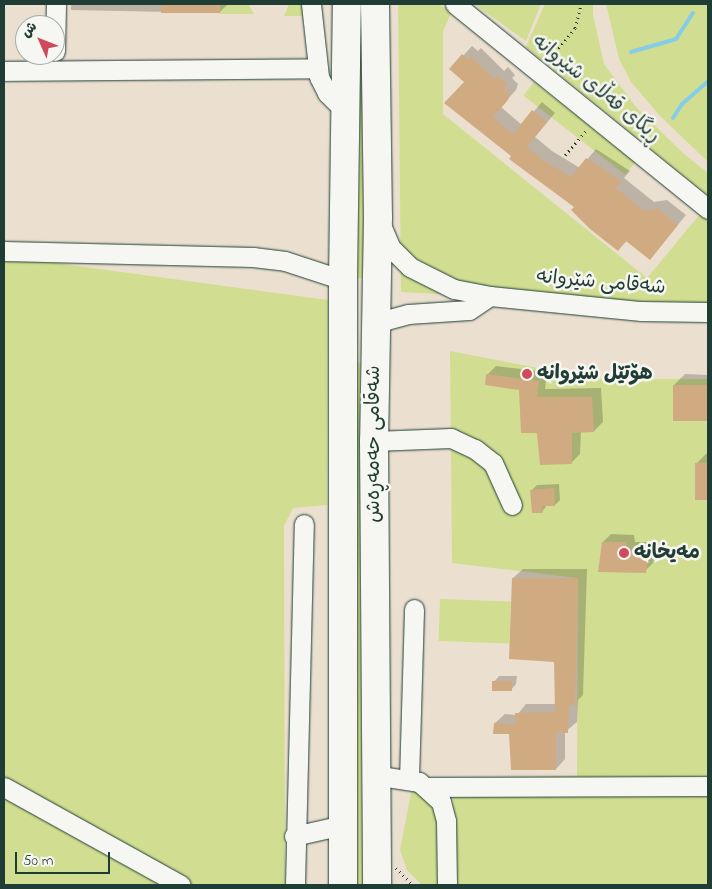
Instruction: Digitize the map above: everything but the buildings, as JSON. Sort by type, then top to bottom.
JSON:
[{"type":"highway","name":"شەقامی حەمەڕەش","points":[[343,885],[343,280],[347,4]]},
{"type":"highway","name":"شەقامی حەمەڕەش","points":[[374,4],[378,216],[374,440],[374,775],[377,885]]},
{"type":"street","points":[[311,4],[317,68],[322,86],[346,112]]},
{"type":"street","name":"ڕیگای قەڵای شێروانە","points":[[455,4],[708,209]]},
{"type":"street","points":[[65,63],[317,68]]},
{"type":"street","points":[[4,71],[42,65]]},
{"type":"street","name":"شەقامی شێروانە","points":[[378,216],[391,248],[410,266],[454,288],[490,296],[641,310],[708,312]]},
{"type":"street","points":[[4,251],[253,258],[285,261],[343,280]]},
{"type":"street","points":[[375,328],[386,320],[408,314],[468,310],[490,296]]},
{"type":"street","points":[[374,440],[451,438],[475,449],[493,463],[512,506]]},
{"type":"street","points":[[295,885],[294,836],[304,524]]},
{"type":"street","points":[[410,779],[414,609]]},
{"type":"street","points":[[374,775],[410,779],[428,787],[708,786]]},
{"type":"street","points":[[4,787],[181,885]]},
{"type":"street","points":[[428,787],[444,811],[447,885]]},
{"type":"street","points":[[294,836],[343,825]]},
{"type":"path","points":[[540,72],[575,28],[581,4]]},
{"type":"path","points":[[565,155],[598,120]]},
{"type":"green space","points":[[220,4],[248,4],[254,14],[219,14]]},
{"type":"green space","points":[[289,4],[305,5],[304,16],[284,16]]},
{"type":"green space","points":[[356,4],[368,4],[368,278],[356,278]]},
{"type":"green space","points":[[398,4],[438,4],[452,12],[443,31],[443,114],[647,278],[700,214],[708,222],[708,309],[401,292]]},
{"type":"green space","points":[[474,4],[541,4],[526,41]]},
{"type":"green space","points":[[545,4],[593,4],[593,14],[604,64],[636,107],[684,154],[708,173],[708,196],[526,47]]},
{"type":"green space","points":[[606,4],[708,4],[708,162],[659,115],[631,82],[619,59]]},
{"type":"green space","points":[[534,82],[636,161],[625,175],[524,95]]},
{"type":"green space","points":[[4,256],[328,300],[327,505],[293,508],[284,526],[285,885],[4,885]]},
{"type":"green space","points":[[450,351],[595,379],[708,379],[708,885],[456,885],[452,778],[577,776],[578,578],[452,563]]},
{"type":"green space","points":[[367,362],[368,885],[355,885],[356,363]]},
{"type":"green space","points":[[440,599],[511,601],[509,643],[439,641]]},
{"type":"green space","points":[[412,788],[422,790],[442,822],[441,885],[422,885],[407,870],[400,850]]},
{"type":"waterway","points":[[631,52],[676,39],[693,13]]},
{"type":"waterway","points":[[673,118],[682,104],[708,81]]},
{"type":"place","name":"هۆتێل شێروانە","points":[[527,374]]},
{"type":"place","name":"مەیخانە","points":[[624,553]]}]
